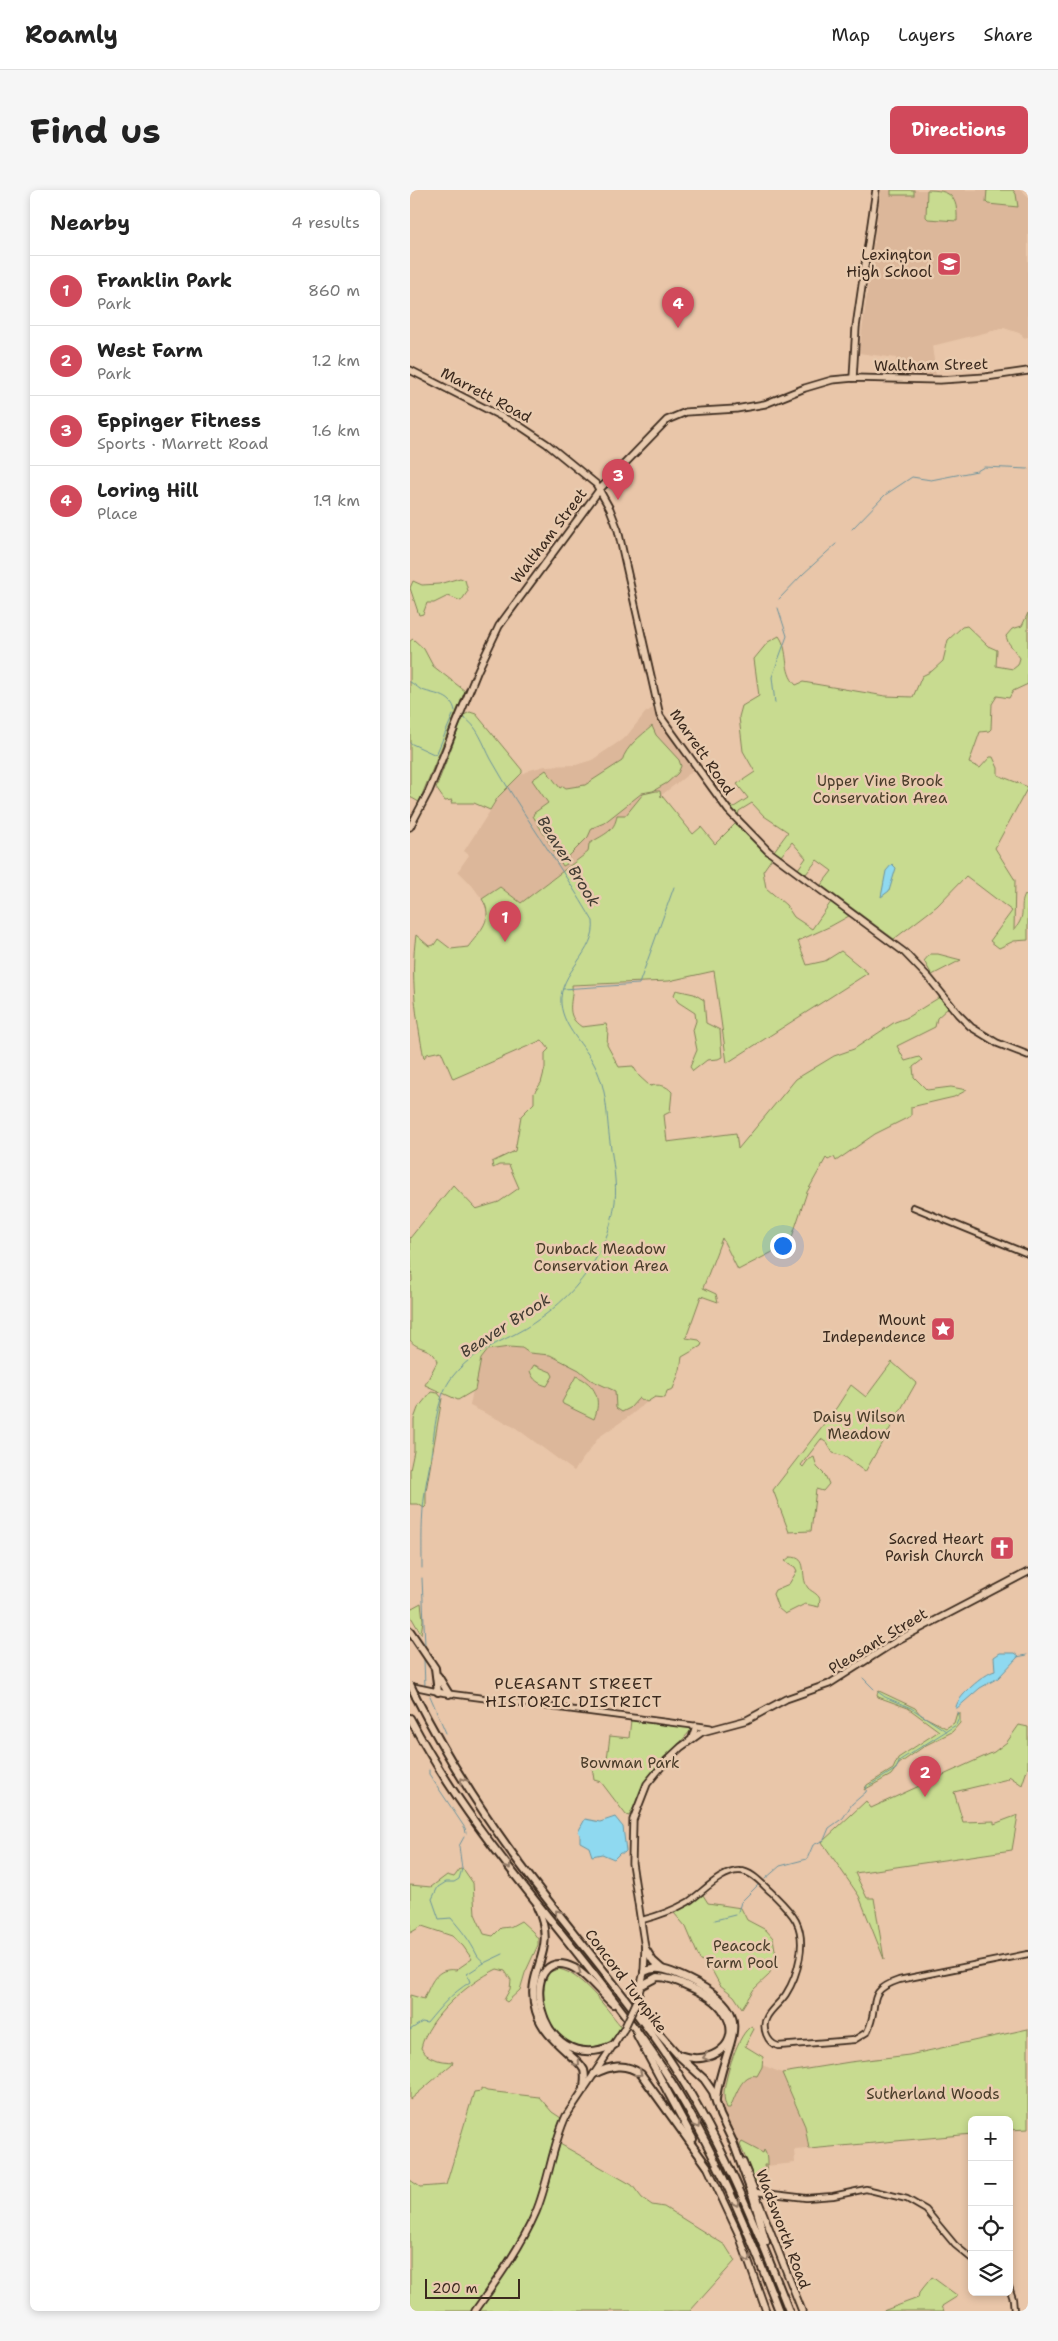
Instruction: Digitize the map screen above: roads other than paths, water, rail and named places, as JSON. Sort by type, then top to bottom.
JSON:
[{"type":"highway","points":[[410,1631],[432,1663],[449,1694]]},
{"type":"highway","points":[[436,1673],[438,1692]]},
{"type":"highway","name":"Concord Turnpike","points":[[410,1685],[450,1758],[493,1827],[662,2049],[708,2124],[735,2175],[789,2311]]},
{"type":"highway","name":"Concord Turnpike","points":[[410,1718],[464,1810],[623,2013]]},
{"type":"highway","points":[[530,1895],[543,1920],[546,1935],[545,1948],[534,1984],[536,2011],[548,2033],[582,2068],[585,2075],[584,2089]]},
{"type":"highway","points":[[645,1948],[663,1970]]},
{"type":"highway","points":[[614,2045],[599,2051],[588,2052],[572,2047],[557,2037],[546,2023],[540,2009],[538,1995],[540,1980],[544,1973],[552,1967],[560,1965],[571,1967],[582,1974],[623,2013],[632,2025],[707,2166]]},
{"type":"highway","points":[[644,1972],[654,1968],[691,1981],[724,2003],[732,2015],[734,2034],[719,2079],[716,2100]]},
{"type":"highway","points":[[642,1985],[657,1977],[675,1981],[709,1997],[720,2006],[727,2016],[730,2027],[728,2036],[724,2047],[717,2054],[699,2060],[676,2054]]},
{"type":"highway","points":[[621,1994],[636,2008],[676,2054],[706,2080],[733,2142],[759,2215],[770,2261]]},
{"type":"highway","name":"Concord Turnpike","points":[[632,2025],[678,2092],[716,2159],[748,2231],[779,2311]]},
{"type":"highway","points":[[594,2074],[618,2066],[630,2068],[641,2074],[707,2166]]},
{"type":"main road","points":[[853,378],[856,327],[876,190]]},
{"type":"main road","name":"Marrett Road","points":[[410,370],[526,429],[580,470],[600,490],[618,530],[659,713],[728,810],[768,851],[904,952],[926,974],[958,1014],[972,1026],[997,1042],[1028,1054]]},
{"type":"main road","name":"Waltham Street","points":[[410,827],[429,791],[478,670],[499,626],[600,490],[659,426],[677,414],[757,406],[775,402],[821,383],[853,378],[940,380],[986,377],[1028,371]]},
{"type":"main road","name":"Pleasant Street","points":[[696,1730],[747,1720],[786,1699],[829,1684],[898,1640],[1027,1574]]},
{"type":"main road","points":[[475,2311],[529,2227],[549,2177],[562,2124],[624,2029],[637,2001],[644,1972],[645,1948],[631,1859],[633,1820],[647,1784],[696,1730]]},
{"type":"main road","name":"Wadsworth Road","points":[[733,2142],[756,2192],[802,2311]]},
{"type":"main road","points":[[707,2166],[738,2232],[766,2311]]},
{"type":"street","points":[[913,1207],[1028,1254]]},
{"type":"street","name":"Pleasant Street","points":[[410,1685],[449,1694],[696,1730]]},
{"type":"street","points":[[642,1920],[679,1907],[723,1876],[736,1871],[743,1871],[751,1875],[770,1891],[794,1918],[800,1939],[796,1975],[784,1997],[767,2017],[765,2024],[770,2042],[778,2046],[854,2040],[863,2035],[870,2027],[878,1991],[882,1986],[899,1980],[1028,1954]]},
{"type":"street","points":[[756,2192],[803,2198],[830,2196],[864,2189],[907,2199],[924,2208],[956,2247],[968,2256]]},
{"type":"street","points":[[1013,2296],[1014,2311]]},
{"type":"water","points":[[892,864],[896,868],[889,891],[881,897],[886,871]]},
{"type":"water","points":[[1000,1653],[1015,1653],[1019,1656],[998,1678],[980,1688],[956,1709],[960,1699],[971,1687],[984,1676],[995,1671],[994,1657]]},
{"type":"water","points":[[615,1817],[623,1827],[626,1851],[620,1853],[614,1859],[602,1854],[592,1856],[589,1847],[580,1842],[580,1834],[578,1832],[585,1819],[600,1822]]},
{"type":"waterway","points":[[852,529],[885,495],[912,477],[931,480],[977,471],[984,467],[1028,469]]},
{"type":"waterway","points":[[779,599],[836,544]]},
{"type":"waterway","points":[[775,703],[772,677],[787,636],[778,608]]},
{"type":"waterway","name":"Beaver Brook","points":[[410,682],[420,689],[446,698],[453,705],[455,711]]},
{"type":"waterway","points":[[410,743],[436,755],[453,715]]},
{"type":"waterway","name":"Beaver Brook","points":[[422,1568],[424,1501],[437,1414],[447,1384],[466,1363],[481,1352],[534,1323],[567,1296],[582,1280],[604,1243],[611,1223],[615,1202],[614,1172],[606,1103],[602,1085],[591,1058],[570,1029],[561,1004],[565,982],[589,943],[593,932],[593,921],[528,820],[473,725],[464,718]]},
{"type":"waterway","points":[[563,989],[639,984],[674,887]]},
{"type":"waterway","name":"Beaver Brook","points":[[422,1578],[425,1645]]},
{"type":"waterway","points":[[1017,1657],[1027,1655]]},
{"type":"waterway","name":"Beaver Brook","points":[[424,1659],[425,1686]]},
{"type":"waterway","points":[[863,1678],[874,1689]]},
{"type":"waterway","points":[[878,1692],[911,1708],[946,1731]]},
{"type":"waterway","name":"Beaver Brook","points":[[430,1696],[446,1733]]},
{"type":"waterway","points":[[870,1785],[896,1769],[900,1760],[956,1725],[959,1718],[957,1712]]},
{"type":"waterway","name":"Beaver Brook","points":[[429,1770],[429,1774],[465,1828],[466,1833]]},
{"type":"waterway","points":[[765,1879],[780,1866],[807,1859],[813,1845],[824,1840],[829,1828],[843,1818],[852,1804],[866,1792],[867,1786]]},
{"type":"waterway","name":"Beaver Brook","points":[[410,2030],[422,2022],[427,2023],[457,1991],[470,1982],[467,1974],[484,1963],[451,1918],[439,1919],[432,1899],[438,1887],[446,1882],[454,1882],[459,1879],[462,1869],[459,1846],[464,1837]]},
{"type":"waterway","points":[[738,1912],[741,1902],[758,1885]]},
{"type":"waterway","points":[[715,1920],[735,1915]]},
{"type":"waterway","points":[[484,1963],[503,1954]]},
{"type":"place","name":"Lexington High School","points":[[949,264]]},
{"type":"place","name":"Loring Hill","points":[[678,328]]},
{"type":"place","name":"Eppinger Fitness","points":[[618,500]]},
{"type":"place","name":"Franklin Park","points":[[505,942]]},
{"type":"place","name":"Mount Independence","points":[[943,1329]]},
{"type":"place","name":"Sacred Heart Parish Church","points":[[1002,1548]]},
{"type":"place","name":"West Farm","points":[[925,1797]]},
{"type":"district","name":"PLEASANT STREET HISTORIC DISTRICT","points":[[574,1692]]},
{"type":"park label","name":"Upper Vine Brook Conservation Area","points":[[880,790]]},
{"type":"park label","name":"Dunback Meadow Conservation Area","points":[[601,1258]]},
{"type":"park label","name":"Daisy Wilson Meadow","points":[[859,1426]]},
{"type":"park label","name":"Bowman Park","points":[[630,1763]]},
{"type":"park label","name":"Peacock Farm Pool","points":[[742,1954]]},
{"type":"park label","name":"Sutherland Woods","points":[[933,2094]]}]
